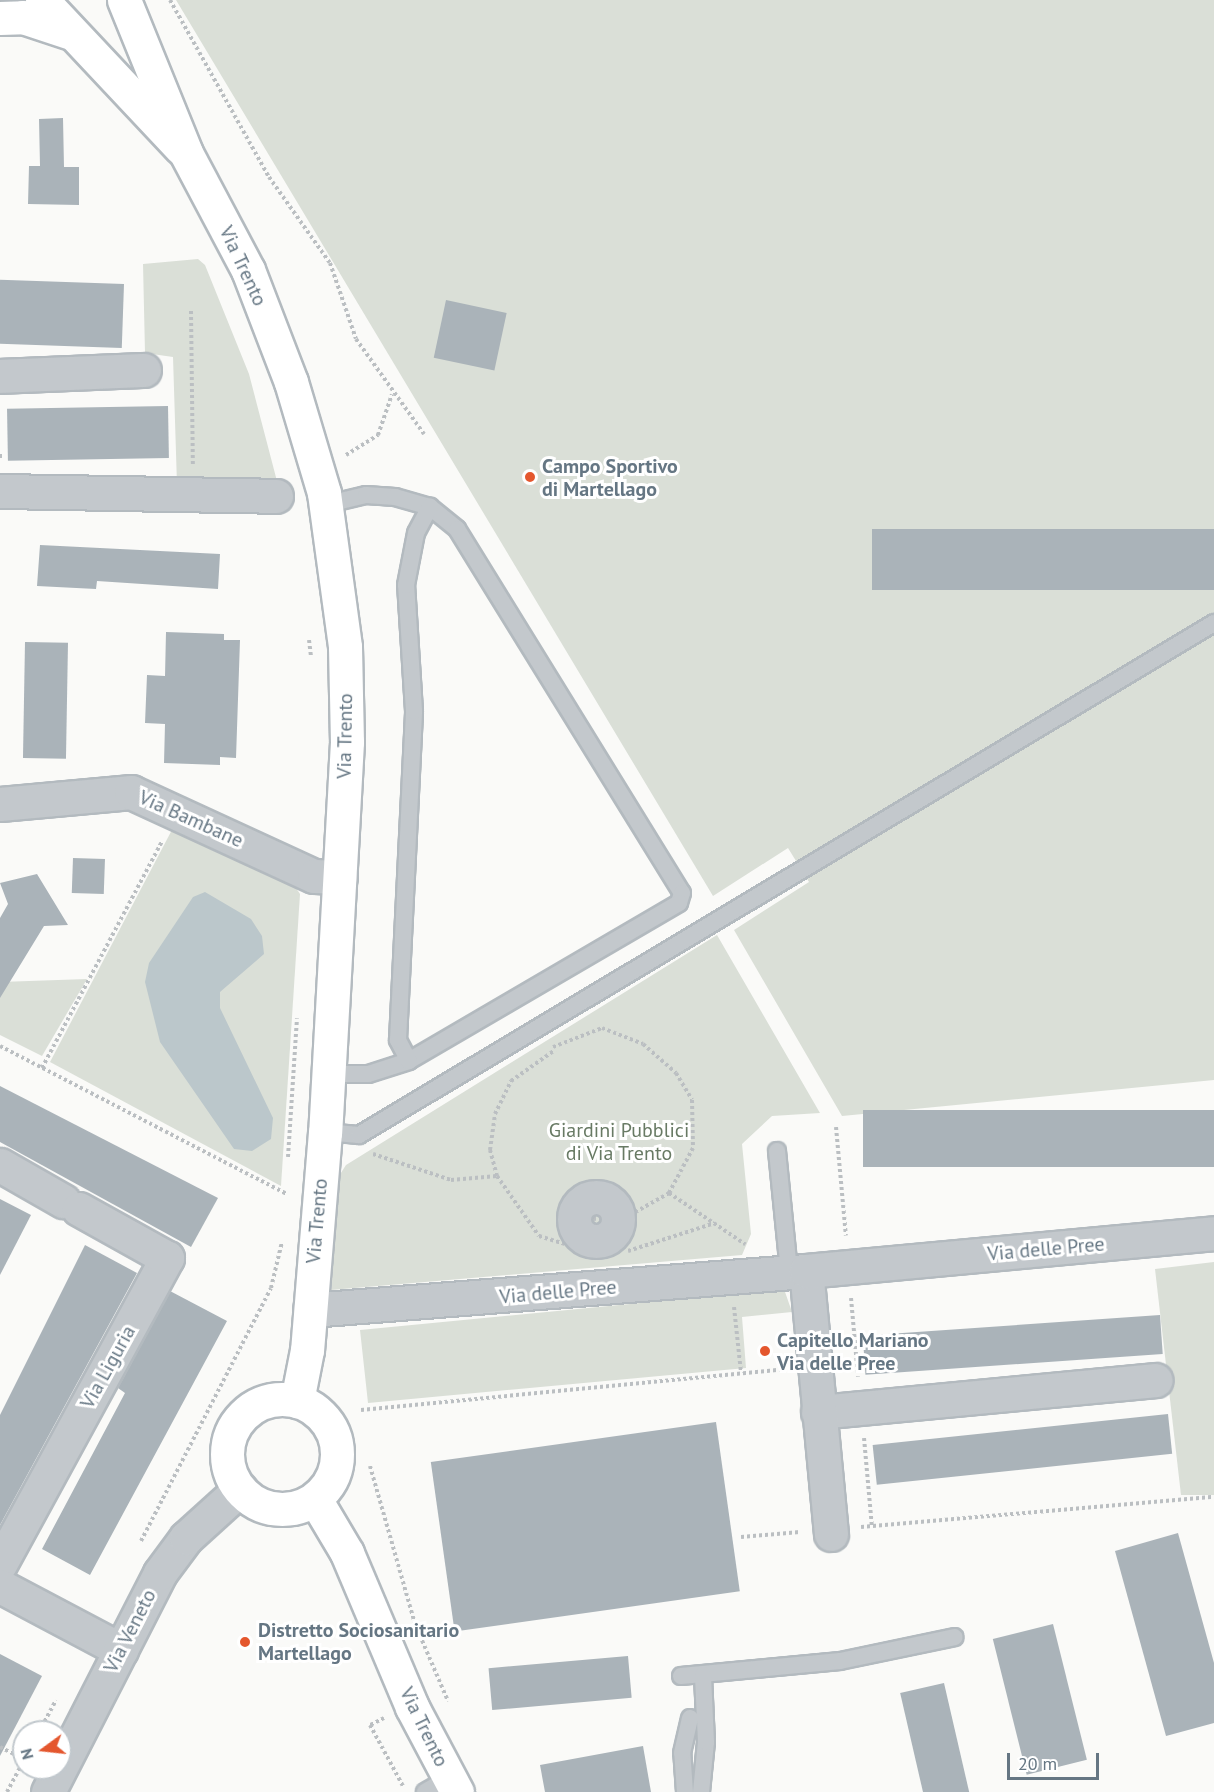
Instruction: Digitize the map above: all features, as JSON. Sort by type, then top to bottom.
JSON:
[{"type":"street","points":[[42,0],[68,32],[186,153]]},
{"type":"street","name":"Via Trento","points":[[124,0],[169,101],[186,153],[265,312],[316,462],[345,647],[340,877],[325,1132],[310,1310],[297,1401]]},
{"type":"street","points":[[0,18],[23,17],[68,32]]},
{"type":"street","points":[[0,376],[144,370]]},
{"type":"street","points":[[0,492],[276,496]]},
{"type":"street","name":"Via Bambane","points":[[0,804],[131,792],[314,876],[340,877]]},
{"type":"street","name":"Via Liguria","points":[[0,1165],[167,1258],[0,1564]]},
{"type":"street","name":"Via delle Pree","points":[[310,1310],[331,1313],[1214,1233]]},
{"type":"street","points":[[797,1272],[813,1365],[830,1532]]},
{"type":"street","points":[[818,1412],[1155,1380]]},
{"type":"street","points":[[297,1401],[321,1415],[336,1445],[332,1478],[315,1499],[298,1508],[271,1509],[240,1489],[227,1457],[236,1424],[263,1402],[297,1401]]},
{"type":"street","name":"Via Veneto","points":[[48,1792],[160,1572],[186,1538],[240,1489]]},
{"type":"street","name":"Via Trento","points":[[315,1499],[347,1553],[444,1787]]},
{"type":"street","points":[[0,1586],[121,1650]]},
{"type":"lane","points":[[324,504],[366,495],[430,507],[477,555],[682,893],[679,903],[409,1061],[368,1074],[328,1074]]},
{"type":"lane","points":[[409,1061],[398,1041],[414,711],[406,585],[416,533],[430,507]]},
{"type":"lane","points":[[325,1132],[358,1135],[541,1028],[1214,623]]},
{"type":"lane","points":[[777,1151],[797,1272]]},
{"type":"lane","points":[[681,1676],[840,1662],[955,1637]]},
{"type":"lane","points":[[701,1792],[706,1742],[702,1674]]},
{"type":"lane","points":[[685,1792],[682,1754],[690,1718]]},
{"type":"path","points":[[170,0],[269,177],[330,263],[356,339],[392,393],[424,434]]},
{"type":"path","points":[[191,311],[194,494]]},
{"type":"path","points":[[337,458],[362,450],[378,435],[392,393]]},
{"type":"path","points":[[308,633],[312,668]]},
{"type":"path","points":[[42,1068],[175,813]]},
{"type":"path","points":[[541,1028],[555,1050]]},
{"type":"path","points":[[606,1217],[669,1193],[693,1149],[692,1100],[676,1073],[643,1044],[602,1028],[555,1050],[511,1081],[495,1114],[490,1150],[497,1176],[539,1236],[606,1255]]},
{"type":"path","points":[[0,1046],[287,1194],[286,1203]]},
{"type":"path","points":[[836,1127],[846,1241]]},
{"type":"path","points":[[368,1152],[451,1180],[497,1176]]},
{"type":"path","points":[[669,1193],[745,1244],[742,1276],[741,1373]]},
{"type":"path","points":[[618,1253],[715,1223]]},
{"type":"path","points":[[136,1550],[271,1288],[283,1236]]},
{"type":"path","points":[[361,1410],[813,1365]]},
{"type":"path","points":[[370,1466],[408,1602],[452,1710]]},
{"type":"path","points":[[741,1537],[830,1532],[1214,1497]]},
{"type":"green space","points":[[176,0],[1214,0],[1214,1080],[842,1116],[734,930],[809,882],[788,848],[713,896]]},
{"type":"green space","points":[[198,259],[205,265],[249,374],[278,485],[177,485],[173,357],[145,353],[143,264]]},
{"type":"green space","points":[[174,826],[288,876],[300,894],[281,1186],[50,1062]]},
{"type":"green space","name":"Giardini Pubblici di Via Trento","points":[[717,935],[820,1113],[772,1116],[742,1144],[751,1234],[742,1255],[331,1290],[339,1176],[346,1165]]},
{"type":"green space","points":[[87,979],[42,1056],[0,1035],[0,982]]},
{"type":"green space","points":[[1214,1262],[1214,1495],[1181,1495],[1155,1269]]},
{"type":"green space","points":[[784,1289],[792,1312],[742,1317],[746,1368],[368,1403],[360,1330]]},
{"type":"shaded area","points":[[205,892],[251,919],[262,936],[264,954],[220,992],[220,1008],[273,1118],[271,1139],[252,1151],[234,1149],[160,1042],[145,982],[149,963],[193,897]]},
{"type":"building","points":[[63,118],[64,167],[79,167],[79,205],[28,204],[29,166],[40,166],[39,119]]},
{"type":"building","points":[[0,280],[124,284],[122,348],[0,344]]},
{"type":"building","points":[[446,300],[507,313],[494,371],[434,358]]},
{"type":"building","points":[[168,406],[169,458],[8,461],[7,409]]},
{"type":"building","points":[[872,529],[1214,529],[1214,590],[872,590]]},
{"type":"building","points":[[40,545],[220,554],[218,589],[97,581],[96,589],[37,586]]},
{"type":"building","points":[[166,632],[224,634],[224,640],[240,640],[236,758],[220,757],[220,765],[164,763],[165,724],[145,723],[147,675],[165,676]]},
{"type":"building","points":[[25,642],[68,643],[66,759],[23,758]]},
{"type":"building","points":[[73,858],[105,859],[104,894],[72,893]]},
{"type":"building","points":[[37,874],[68,925],[44,926],[0,998],[0,918],[8,904],[0,883]]},
{"type":"building","points":[[0,1086],[218,1198],[191,1247],[0,1142]]},
{"type":"building","points":[[863,1110],[1214,1110],[1214,1167],[863,1167]]},
{"type":"building","points":[[0,1199],[31,1215],[0,1275]]},
{"type":"building","points":[[85,1245],[137,1273],[0,1525],[0,1415]]},
{"type":"building","points":[[170,1291],[227,1321],[90,1575],[42,1549],[125,1393],[118,1388]]},
{"type":"building","points":[[1160,1315],[1163,1354],[865,1375],[863,1336]]},
{"type":"building","points":[[1168,1414],[1172,1454],[877,1485],[873,1445]]},
{"type":"building","points":[[716,1422],[740,1591],[455,1631],[431,1462]]},
{"type":"building","points":[[1178,1533],[1214,1663],[1214,1723],[1166,1736],[1115,1551]]},
{"type":"building","points":[[1053,1624],[1087,1760],[1027,1775],[993,1639]]},
{"type":"building","points":[[0,1654],[42,1676],[19,1720],[12,1720],[12,1733],[0,1756]]},
{"type":"building","points":[[628,1656],[632,1698],[492,1710],[489,1668]]},
{"type":"building","points":[[944,1683],[969,1792],[923,1792],[900,1693]]},
{"type":"building","points":[[643,1746],[651,1792],[545,1792],[540,1765]]},
{"type":"place","name":"Campo Sportivo di Martellago","points":[[530,477]]},
{"type":"place","name":"Capitello Mariano Via delle Pree","points":[[765,1351]]},
{"type":"place","name":"Distretto Sociosanitario Martellago","points":[[245,1642]]}]
